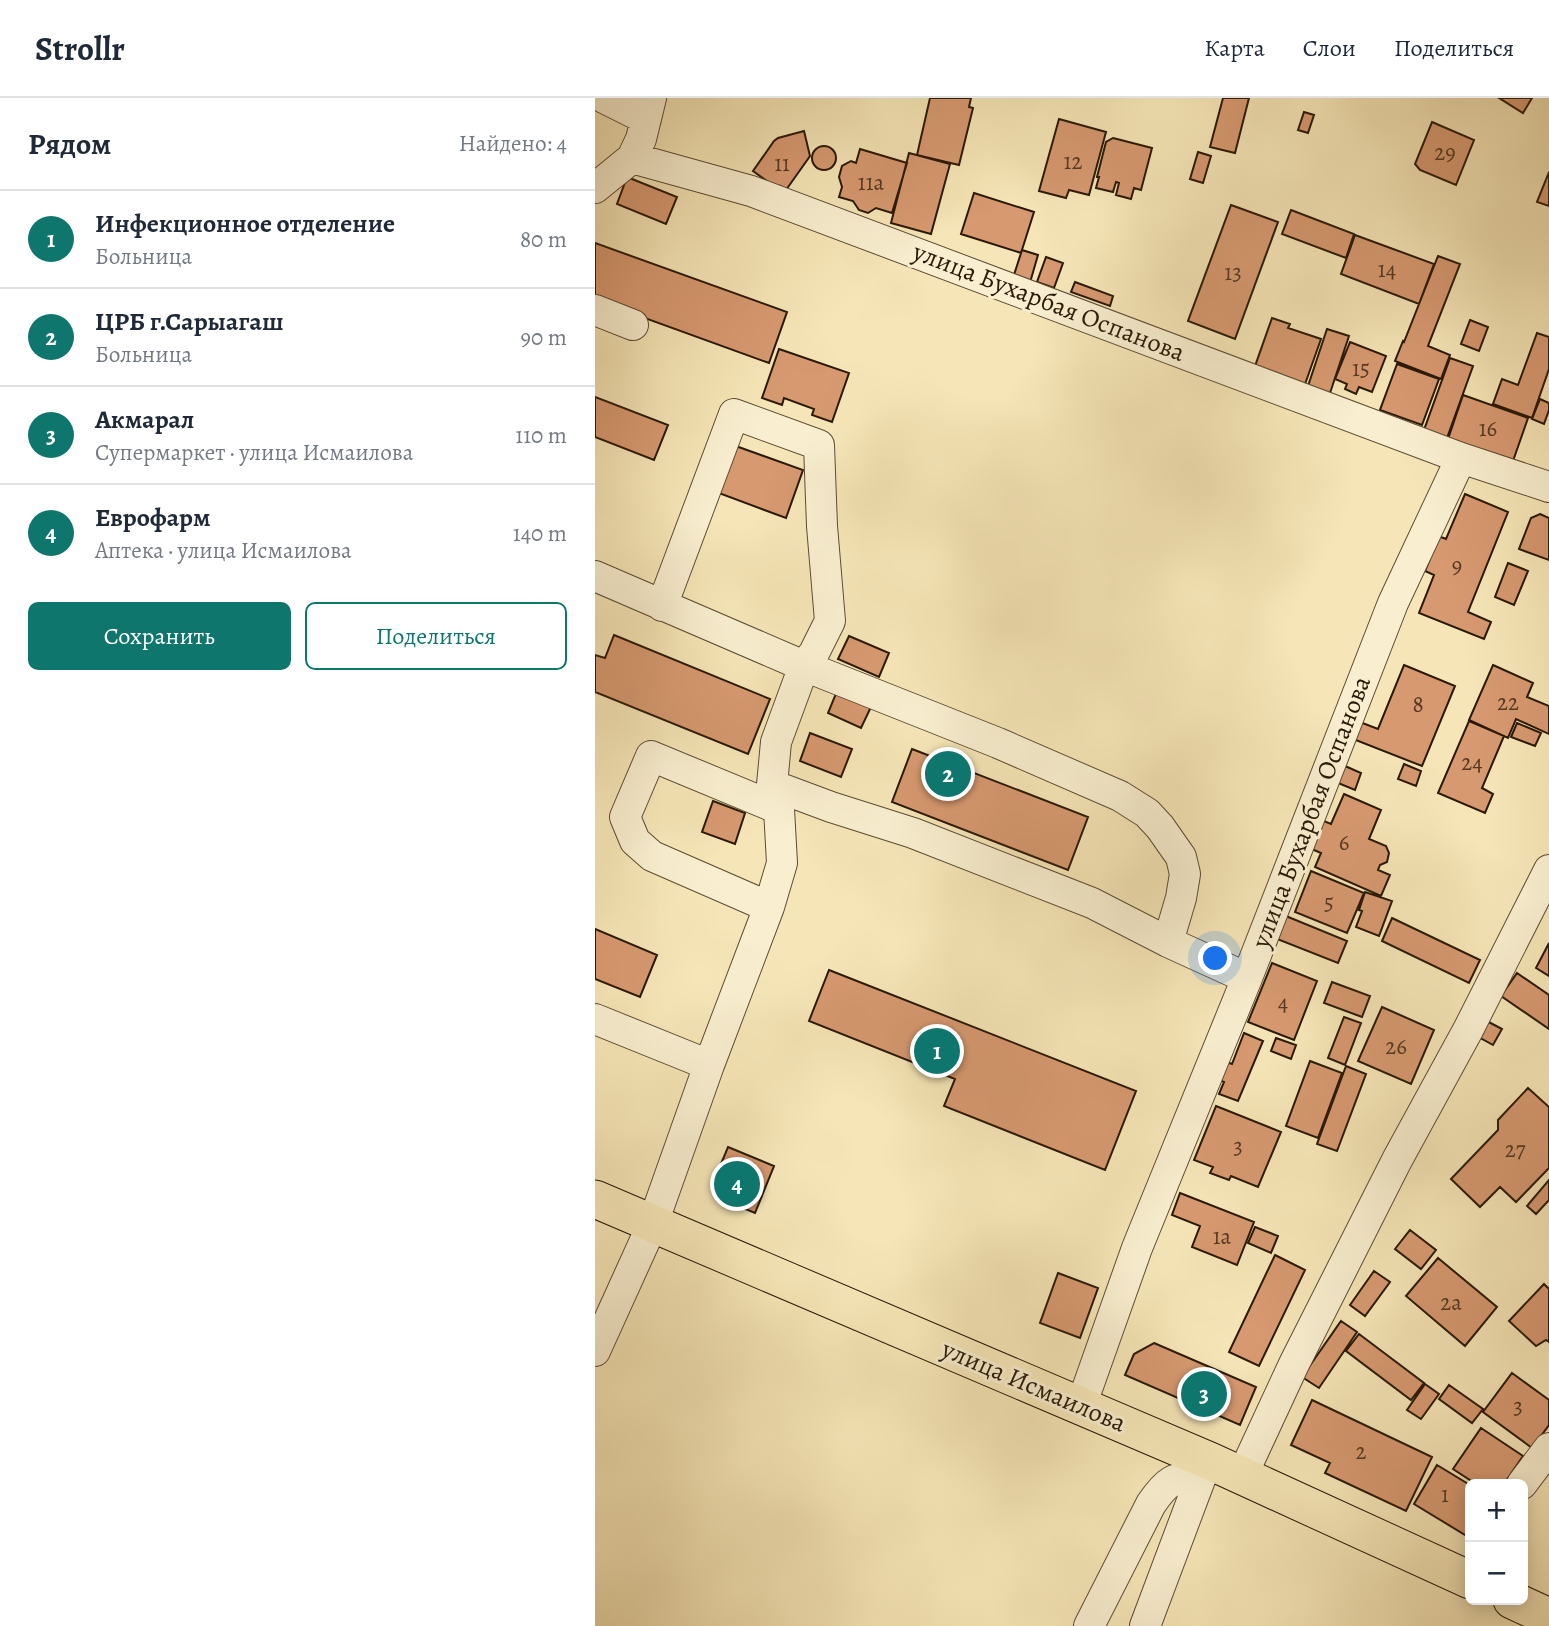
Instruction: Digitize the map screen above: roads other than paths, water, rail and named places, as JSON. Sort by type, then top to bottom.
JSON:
[{"type":"main road","name":"улица Исмаилова","points":[[595,1199],[1081,1406],[1218,1472],[1465,1577]]},
{"type":"main road","points":[[1523,1605],[1549,1617]]},
{"type":"street","points":[[595,188],[632,158],[641,139],[648,108],[604,98]]},
{"type":"street","name":"улица Бухарбая Оспанова","points":[[632,158],[751,191],[1461,458],[1549,487]]},
{"type":"street","points":[[595,310],[633,326]]},
{"type":"street","points":[[595,1351],[653,1223],[769,906],[782,863],[775,797],[776,741],[804,666],[814,653],[830,621],[818,445],[734,414],[662,606]]},
{"type":"street","name":"улица Бухарбая Оспанова","points":[[1081,1406],[1137,1248],[1247,978],[1393,603],[1461,458]]},
{"type":"street","points":[[595,576],[804,666],[998,743],[1119,796],[1147,813],[1181,857],[1185,874],[1168,942]]},
{"type":"street","points":[[769,906],[652,856],[635,841],[625,817],[651,755],[775,797],[831,807],[913,833],[1092,903],[1247,978]]},
{"type":"street","points":[[1145,1626],[1218,1472],[1294,1364],[1549,870]]},
{"type":"street","points":[[595,1019],[709,1065]]},
{"type":"street","points":[[1526,1479],[1549,1448]]},
{"type":"street","points":[[1089,1626],[1151,1504],[1162,1488],[1173,1479],[1218,1472]]},
{"type":"place","name":"ЦРБ г.Сарыагаш","points":[[948,774]]},
{"type":"place","name":"Инфекционное отделение","points":[[937,1051]]},
{"type":"place","name":"Еврофарм","points":[[737,1184]]},
{"type":"place","name":"Акмарал","points":[[1204,1394]]}]
